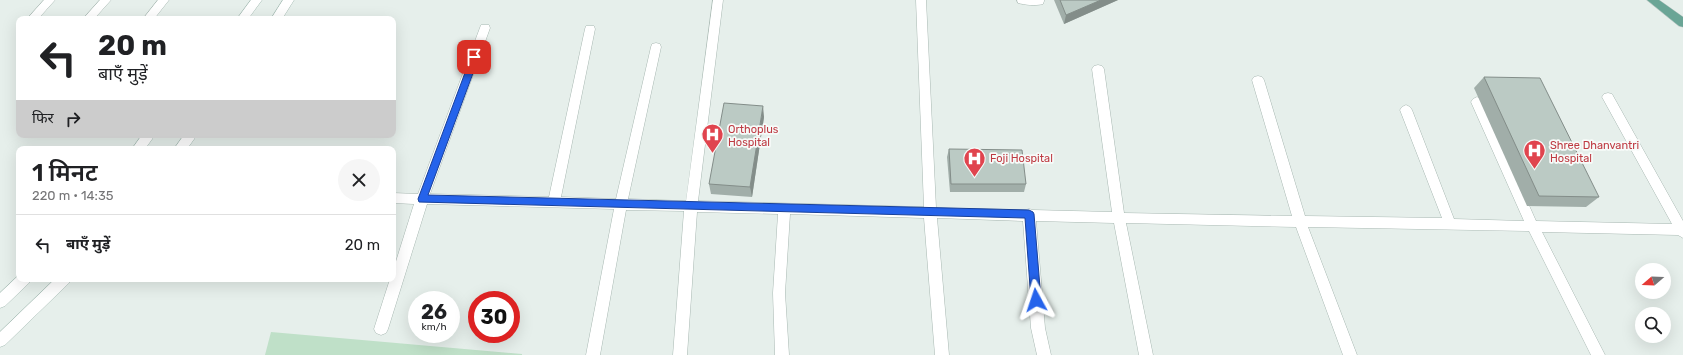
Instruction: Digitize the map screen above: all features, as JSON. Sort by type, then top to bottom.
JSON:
[{"type":"main road","points":[[1652,0],[1683,22]]},
{"type":"street","points":[[35,16],[50,0]]},
{"type":"street","points":[[91,16],[106,0]]},
{"type":"street","points":[[151,16],[164,0]]},
{"type":"street","points":[[244,16],[257,0]]},
{"type":"street","points":[[278,16],[289,0]]},
{"type":"street","points":[[680,355],[691,206],[718,0]]},
{"type":"street","points":[[921,0],[930,213],[942,355]]},
{"type":"street","points":[[1022,0],[1039,1]]},
{"type":"street","points":[[396,281],[422,199],[485,28]]},
{"type":"street","points":[[554,202],[590,28]]},
{"type":"street","points":[[594,355],[621,204],[656,47]]},
{"type":"street","points":[[1098,69],[1119,218],[1146,355]]},
{"type":"street","points":[[1258,80],[1300,221],[1350,355]]},
{"type":"street","points":[[1608,97],[1682,231]]},
{"type":"street","points":[[1477,102],[1533,227],[1598,355]]},
{"type":"street","points":[[1406,110],[1450,224]]},
{"type":"street","points":[[140,146],[147,138]]},
{"type":"street","points":[[182,146],[189,138]]},
{"type":"street","points":[[396,198],[930,213],[1029,214],[1119,218],[1450,224],[1682,231]]},
{"type":"street","points":[[782,355],[779,293],[784,208]]},
{"type":"street","points":[[1029,214],[1038,328],[1044,355]]},
{"type":"street","points":[[0,302],[21,282]]},
{"type":"street","points":[[0,341],[61,282]]},
{"type":"street","points":[[381,329],[396,282]]},
{"type":"green space","points":[[271,332],[522,354],[522,355],[265,355]]},
{"type":"building","points":[[1060,0],[1101,0],[1066,15]]},
{"type":"building","points":[[1484,77],[1540,78],[1599,197],[1539,196]]},
{"type":"building","points":[[724,103],[763,106],[750,187],[709,184]]},
{"type":"building","points":[[949,149],[1022,150],[1026,184],[951,184]]},
{"type":"place","name":"Orthoplus Hospital","points":[[713,154]]},
{"type":"place","name":"Shree Dhanvantri Hospital","points":[[1534,170]]},
{"type":"place","name":"Foji Hospital","points":[[974,178]]},
{"type":"route","points":[[474,57],[422,199],[930,213],[1029,214],[1036,300]]}]
